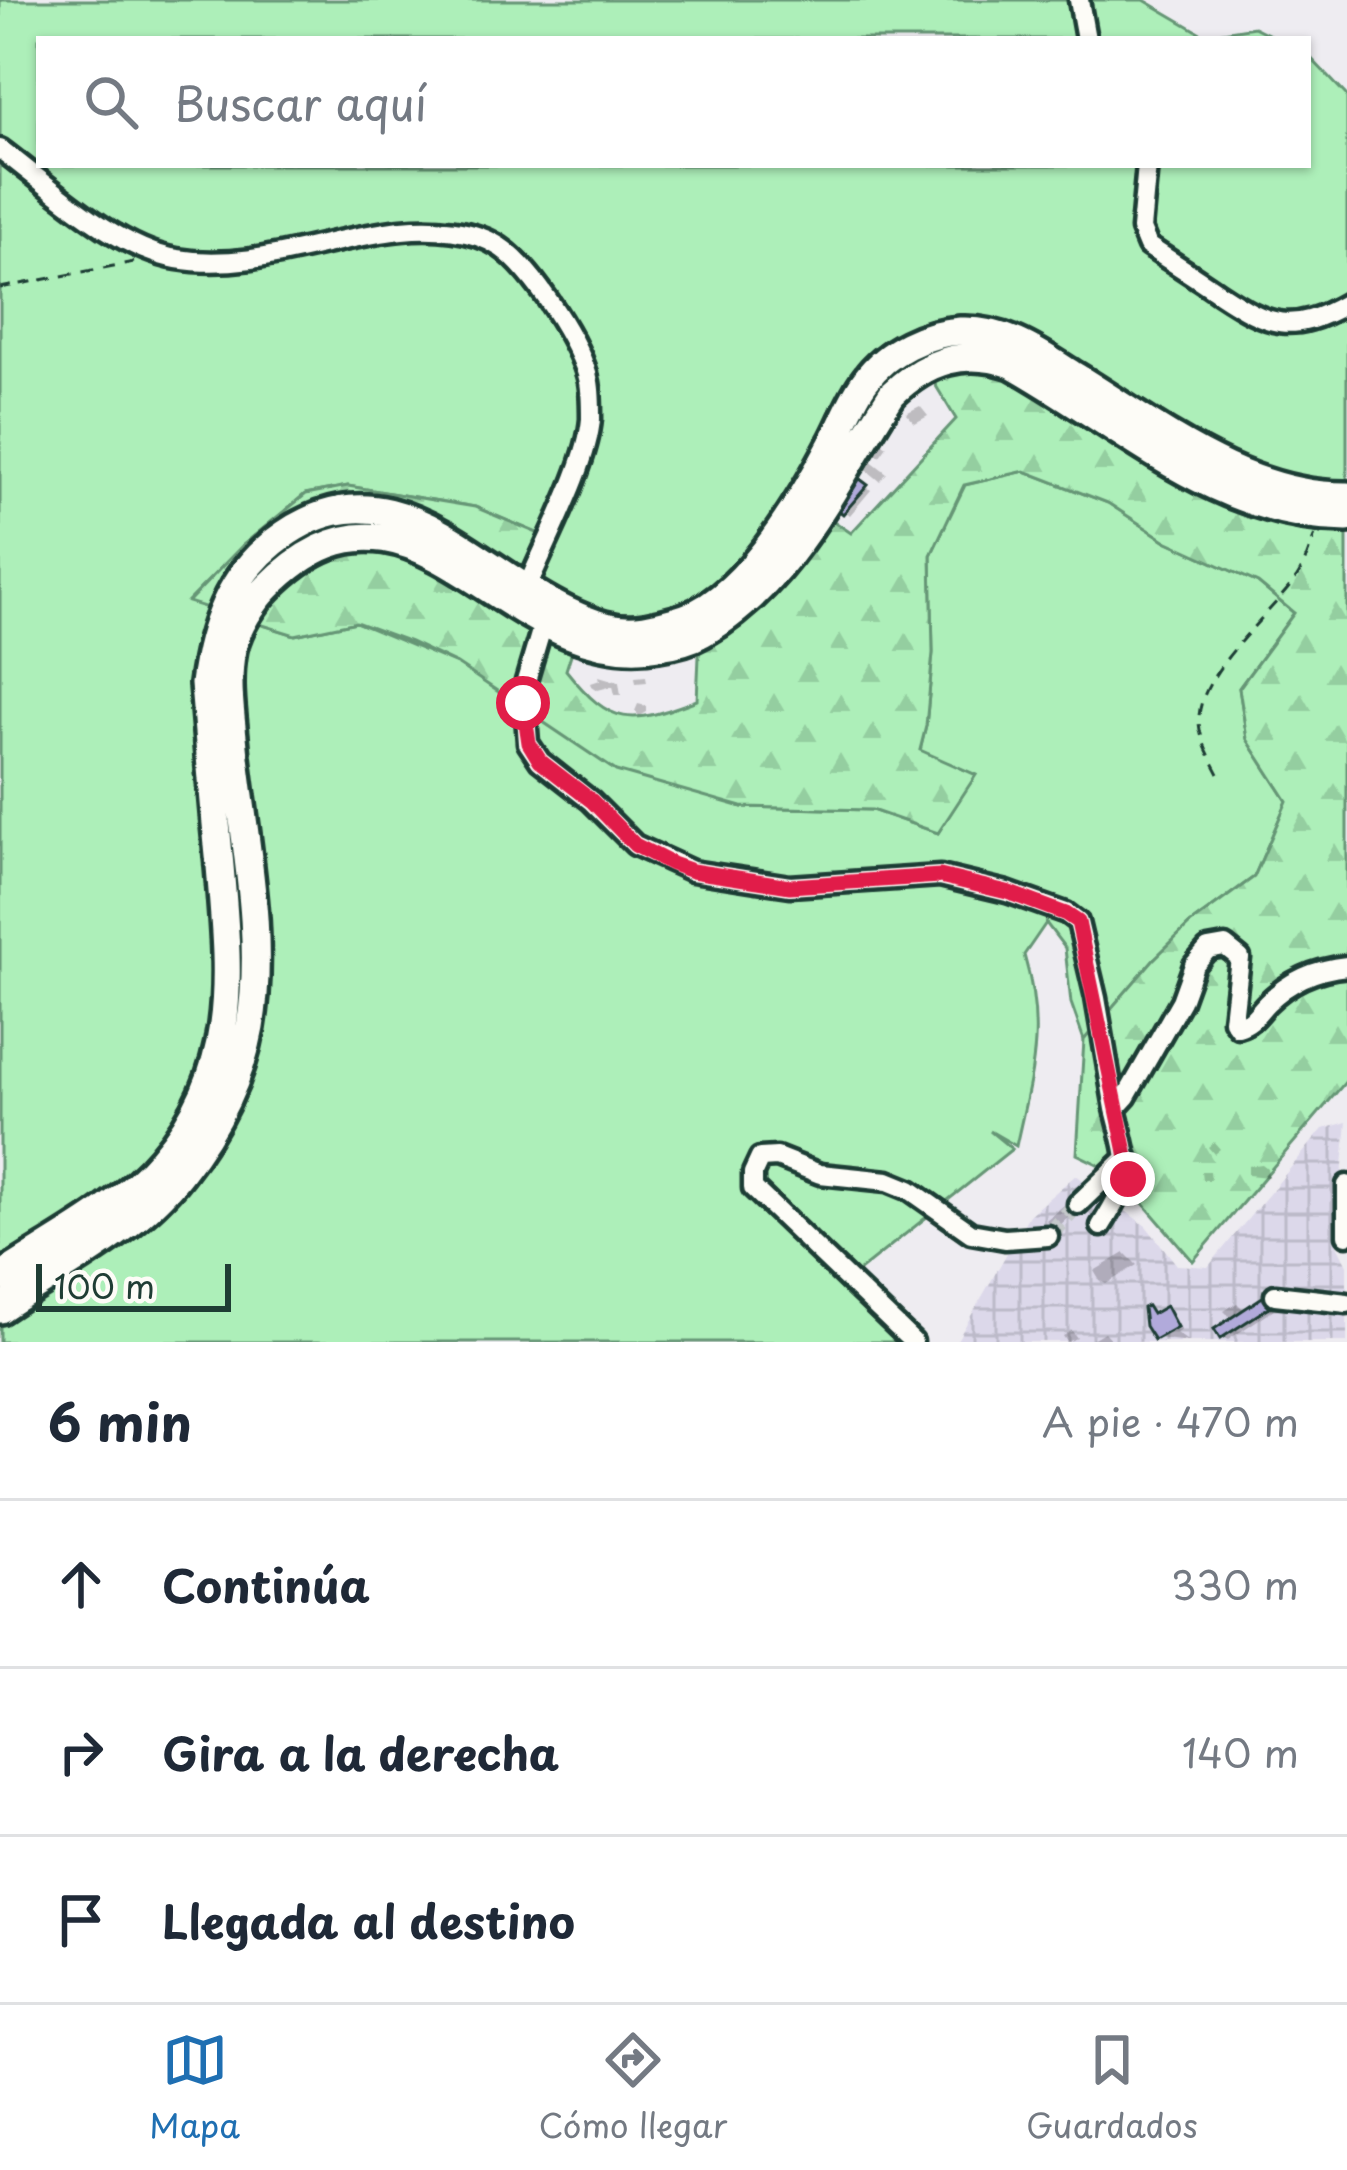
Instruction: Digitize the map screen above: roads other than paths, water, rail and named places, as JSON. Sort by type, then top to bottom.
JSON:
[{"type":"highway","points":[[0,1277],[127,1192],[160,1162],[190,1122],[214,1072],[225,1026],[229,975],[204,684],[209,642],[242,573],[292,528],[362,508],[396,513],[438,529],[505,578],[583,620],[641,629],[697,613],[731,588],[787,518],[865,380],[890,356],[922,339],[959,331],[990,334],[1033,348],[1189,447],[1252,480],[1347,496]]},
{"type":"highway","points":[[0,1309],[136,1216],[177,1178],[208,1136],[236,1081],[250,1027],[254,935],[229,686],[233,645],[264,591],[306,556],[337,542],[393,536],[430,550],[543,624],[575,638],[613,648],[644,649],[700,635],[739,607],[797,543],[892,394],[924,367],[950,358],[993,358],[1012,364],[1202,482],[1247,503],[1291,515],[1334,518]]},
{"type":"street","points":[[1079,0],[1085,36]]},
{"type":"street","points":[[0,149],[114,233],[162,256],[183,260],[280,254],[403,230],[457,231],[500,247],[532,280],[568,333],[590,381],[591,422],[526,590]]},
{"type":"street","points":[[1147,168],[1141,229],[1148,246],[1268,322],[1299,323],[1347,303]]},
{"type":"street","points":[[543,624],[524,688],[529,743],[540,761],[592,801],[635,845],[692,871],[790,886],[940,876],[1007,892],[1078,922],[1127,1157],[1128,1179],[1102,1226]]},
{"type":"street","points":[[1115,1109],[1181,1001],[1194,965],[1208,949],[1225,946],[1240,958],[1233,1020],[1238,1027],[1251,1022],[1280,991],[1302,977],[1347,966]]},
{"type":"street","points":[[913,1342],[753,1188],[760,1158],[777,1157],[820,1174],[888,1181],[910,1190],[971,1233],[1005,1239],[1048,1236]]},
{"type":"street","points":[[1078,1204],[1127,1157]]},
{"type":"street","points":[[1347,1185],[1347,1235]]},
{"type":"street","points":[[1275,1295],[1347,1303]]},
{"type":"tunnel","points":[[1048,1236],[1078,1204]]}]
